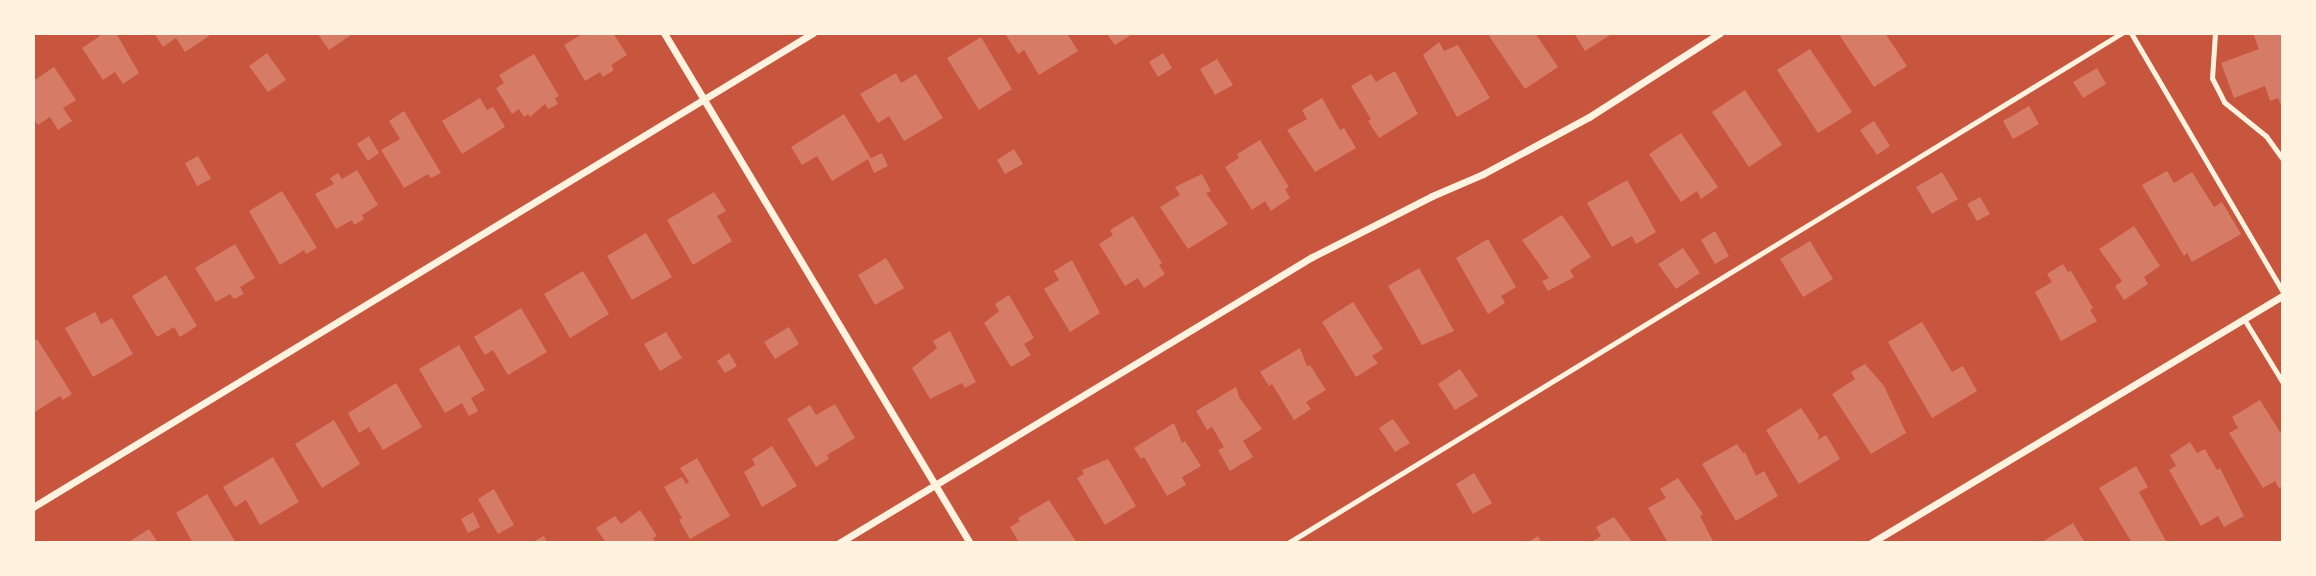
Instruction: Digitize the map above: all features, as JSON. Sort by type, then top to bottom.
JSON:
[{"type":"street","points":[[664,33],[970,543]]},
{"type":"street","points":[[33,507],[705,102],[813,33]]},
{"type":"street","points":[[839,543],[1312,257],[1432,196],[1483,174],[1578,123],[1720,33]]},
{"type":"street","points":[[1871,543],[2283,294]]},
{"type":"lane","points":[[1288,543],[2122,33]]},
{"type":"lane","points":[[2132,33],[2283,294]]},
{"type":"lane","points":[[2215,33],[2213,78],[2224,102],[2266,136],[2283,159]]},
{"type":"lane","points":[[2244,319],[2283,383]]},
{"type":"building","points":[[98,33],[116,33],[139,73],[123,84],[115,72],[103,80],[82,48],[100,36]]},
{"type":"building","points":[[154,33],[207,33],[209,36],[185,52],[176,38],[163,47]]},
{"type":"building","points":[[317,33],[354,33],[329,50]]},
{"type":"building","points":[[584,33],[613,33],[627,55],[611,65],[614,70],[603,77],[600,72],[585,81],[564,45]]},
{"type":"building","points":[[1067,33],[1078,51],[1039,75],[1024,50],[1018,54],[1006,35]]},
{"type":"building","points":[[1106,33],[1134,33],[1115,45]]},
{"type":"building","points":[[1493,33],[1535,33],[1558,67],[1525,89],[1489,36]]},
{"type":"building","points":[[1574,33],[1613,33],[1585,51]]},
{"type":"building","points":[[1838,33],[1885,33],[1907,66],[1874,87]]},
{"type":"building","points":[[2253,33],[2283,33],[2283,109],[2278,98],[2270,101],[2265,86],[2234,98],[2221,63],[2259,49]]},
{"type":"building","points":[[981,37],[1012,89],[979,110],[947,58]]},
{"type":"building","points":[[1439,42],[1444,51],[1458,45],[1490,98],[1457,117],[1423,55]]},
{"type":"building","points":[[1810,49],[1852,112],[1818,133],[1777,70]]},
{"type":"building","points":[[267,53],[286,80],[268,92],[249,66]]},
{"type":"building","points":[[1163,53],[1172,68],[1158,77],[1149,62]]},
{"type":"building","points":[[534,54],[559,96],[555,98],[558,104],[548,109],[545,104],[530,117],[528,114],[524,117],[519,109],[512,114],[496,88],[504,83],[499,75]]},
{"type":"building","points":[[1217,59],[1233,85],[1215,95],[1200,69]]},
{"type":"building","points":[[54,67],[76,100],[63,108],[72,121],[58,130],[50,117],[38,125],[33,118],[33,81]]},
{"type":"building","points":[[2097,68],[2106,84],[2083,98],[2073,82]]},
{"type":"building","points":[[1395,71],[1418,114],[1379,138],[1351,86],[1371,74],[1376,82]]},
{"type":"building","points":[[896,73],[901,83],[916,74],[943,118],[904,141],[889,116],[878,123],[860,94]]},
{"type":"building","points":[[1745,90],[1782,145],[1749,167],[1712,112]]},
{"type":"building","points":[[480,98],[487,110],[493,107],[505,127],[462,154],[442,121]]},
{"type":"building","points":[[1322,98],[1340,130],[1344,128],[1356,148],[1315,172],[1287,130],[1307,119],[1302,110]]},
{"type":"building","points":[[2029,106],[2039,124],[2013,139],[2003,121]]},
{"type":"building","points":[[404,111],[441,173],[431,178],[428,174],[404,188],[381,150],[400,139],[389,121]]},
{"type":"building","points":[[844,114],[871,158],[882,153],[888,166],[874,173],[868,159],[832,181],[817,156],[802,165],[791,147]]},
{"type":"building","points":[[1874,121],[1890,146],[1877,155],[1860,130]]},
{"type":"building","points":[[1681,133],[1718,187],[1701,199],[1697,191],[1681,202],[1649,154]]},
{"type":"building","points":[[369,136],[379,153],[368,161],[357,144]]},
{"type":"building","points":[[1260,140],[1289,187],[1285,189],[1290,198],[1271,211],[1265,201],[1252,210],[1225,167],[1239,158],[1237,154]]},
{"type":"building","points":[[1014,149],[1023,164],[1005,174],[997,160]]},
{"type":"building","points":[[198,156],[211,179],[197,186],[185,163]]},
{"type":"building","points":[[357,170],[378,205],[362,215],[364,219],[354,225],[352,220],[336,229],[315,194],[334,184],[330,178],[338,173],[342,179]]},
{"type":"building","points":[[2167,171],[2174,183],[2192,172],[2214,207],[2222,202],[2241,234],[2192,262],[2187,253],[2184,256],[2142,185]]},
{"type":"building","points":[[1942,172],[1958,199],[1932,214],[1916,187]]},
{"type":"building","points":[[1202,174],[1211,191],[1206,193],[1228,224],[1188,249],[1160,207],[1180,195],[1175,187]]},
{"type":"building","points":[[1627,180],[1656,232],[1636,244],[1632,236],[1612,247],[1587,203]]},
{"type":"building","points":[[282,191],[317,248],[306,254],[304,250],[280,265],[249,211]]},
{"type":"building","points":[[714,192],[726,211],[717,216],[732,241],[693,265],[667,220]]},
{"type":"building","points":[[1980,197],[1990,214],[1977,221],[1967,204]]},
{"type":"building","points":[[1562,215],[1591,257],[1570,270],[1574,277],[1548,291],[1542,281],[1549,278],[1522,240]]},
{"type":"building","points":[[1133,216],[1162,263],[1159,265],[1165,274],[1144,288],[1138,278],[1125,286],[1099,244],[1113,235],[1110,230]]},
{"type":"building","points":[[2134,226],[2160,266],[2144,277],[2148,284],[2124,300],[2115,286],[2122,281],[2099,249]]},
{"type":"building","points":[[1715,231],[1729,256],[1715,264],[1701,240]]},
{"type":"building","points":[[646,233],[672,277],[632,300],[607,256]]},
{"type":"building","points":[[1488,239],[1516,287],[1501,296],[1505,303],[1488,314],[1456,258]]},
{"type":"building","points":[[1810,241],[1833,279],[1803,297],[1780,259]]},
{"type":"building","points":[[235,244],[255,278],[240,287],[244,294],[234,299],[230,294],[216,302],[195,268]]},
{"type":"building","points":[[1683,248],[1700,273],[1676,289],[1658,264]]},
{"type":"building","points":[[886,258],[904,288],[875,305],[858,275]]},
{"type":"building","points":[[1072,260],[1100,313],[1070,332],[1044,289],[1059,280],[1054,271]]},
{"type":"building","points":[[2063,264],[2068,272],[2071,271],[2093,308],[2090,310],[2097,321],[2061,341],[2035,292],[2052,282],[2047,274]]},
{"type":"building","points":[[1419,268],[1454,331],[1422,345],[1388,286]]},
{"type":"building","points":[[583,271],[609,314],[570,338],[544,294]]},
{"type":"building","points":[[166,275],[197,326],[180,337],[174,327],[157,337],[132,296]]},
{"type":"building","points":[[1009,295],[1034,338],[1024,344],[1031,355],[1011,367],[984,323],[999,311],[995,304]]},
{"type":"building","points":[[1353,302],[1383,349],[1372,356],[1378,363],[1356,377],[1322,322]]},
{"type":"building","points":[[521,308],[547,352],[508,375],[493,350],[485,355],[474,337]]},
{"type":"building","points":[[95,312],[101,324],[112,318],[133,354],[93,377],[65,328]]},
{"type":"building","points":[[1922,322],[1952,372],[1963,366],[1977,391],[1932,418],[1888,342]]},
{"type":"building","points":[[789,327],[799,344],[775,359],[764,342]]},
{"type":"building","points":[[950,331],[976,382],[965,388],[962,383],[930,399],[912,368],[937,348],[933,341]]},
{"type":"building","points":[[666,332],[682,358],[660,371],[644,344]]},
{"type":"building","points":[[37,339],[72,394],[63,400],[60,396],[35,412],[33,342]]},
{"type":"building","points":[[459,345],[485,390],[471,398],[478,411],[469,416],[462,403],[445,413],[419,369]]},
{"type":"building","points":[[1300,348],[1307,366],[1310,365],[1326,390],[1306,402],[1311,409],[1294,420],[1272,384],[1269,386],[1260,372]]},
{"type":"building","points":[[729,353],[737,366],[725,373],[717,361]]},
{"type":"building","points":[[1865,364],[1884,386],[1906,433],[1871,454],[1832,394],[1855,379],[1851,372]]},
{"type":"building","points":[[1460,369],[1478,396],[1455,410],[1438,384]]},
{"type":"building","points":[[396,383],[422,427],[383,450],[369,427],[359,433],[348,413]]},
{"type":"building","points":[[1236,387],[1239,397],[1262,429],[1243,441],[1253,457],[1230,471],[1218,450],[1224,447],[1212,427],[1207,430],[1196,411]]},
{"type":"building","points":[[2260,400],[2280,432],[2283,432],[2283,486],[2279,488],[2275,481],[2263,488],[2229,433],[2238,428],[2232,417]]},
{"type":"building","points":[[835,404],[855,438],[827,455],[829,459],[816,467],[787,419],[810,405],[816,415]]},
{"type":"building","points":[[1801,408],[1819,435],[1818,440],[1826,435],[1840,459],[1799,484],[1766,430]]},
{"type":"building","points":[[1393,419],[1410,443],[1395,452],[1379,428]]},
{"type":"building","points":[[334,420],[360,464],[322,488],[295,444]]},
{"type":"building","points":[[1174,423],[1182,443],[1185,441],[1201,466],[1182,477],[1186,485],[1167,496],[1144,457],[1141,459],[1134,448]]},
{"type":"building","points":[[2190,442],[2197,453],[2205,449],[2217,470],[2220,468],[2244,516],[2224,527],[2218,516],[2201,526],[2169,470],[2176,466],[2170,455]]},
{"type":"building","points":[[1737,444],[1743,453],[1745,452],[1756,476],[1764,471],[1778,496],[1736,521],[1702,464]]},
{"type":"building","points":[[772,446],[797,486],[762,507],[744,472],[755,465],[752,459]]},
{"type":"building","points":[[273,457],[299,502],[260,525],[246,500],[235,507],[223,487]]},
{"type":"building","points":[[697,458],[730,516],[690,539],[679,520],[682,518],[664,487],[682,477],[686,484],[689,482],[680,468]]},
{"type":"building","points":[[1108,459],[1136,506],[1105,525],[1077,478],[1084,474],[1082,470]]},
{"type":"building","points":[[2136,466],[2148,487],[2139,492],[2167,543],[2132,543],[2099,488]]},
{"type":"building","points":[[1474,473],[1492,503],[1473,514],[1456,484]]},
{"type":"building","points":[[1678,478],[1703,514],[1700,516],[1714,543],[1668,543],[1648,508],[1666,498],[1660,489]]},
{"type":"building","points":[[494,489],[514,525],[498,534],[478,499]]},
{"type":"building","points":[[207,494],[236,543],[193,543],[176,513]]},
{"type":"building","points":[[1049,500],[1077,543],[1019,543],[1010,527],[1020,521],[1018,518]]},
{"type":"building","points":[[640,510],[657,536],[653,538],[656,543],[606,543],[596,528],[615,516],[621,524]]},
{"type":"building","points":[[473,512],[480,527],[468,533],[461,519]]},
{"type":"building","points":[[1614,517],[1633,543],[1590,543],[1601,536],[1596,527]]},
{"type":"building","points":[[2073,523],[2085,543],[2040,543]]},
{"type":"building","points":[[149,529],[158,543],[127,543]]},
{"type":"building","points":[[544,536],[547,543],[531,543]]},
{"type":"building","points":[[1538,536],[1542,543],[1527,543]]}]
